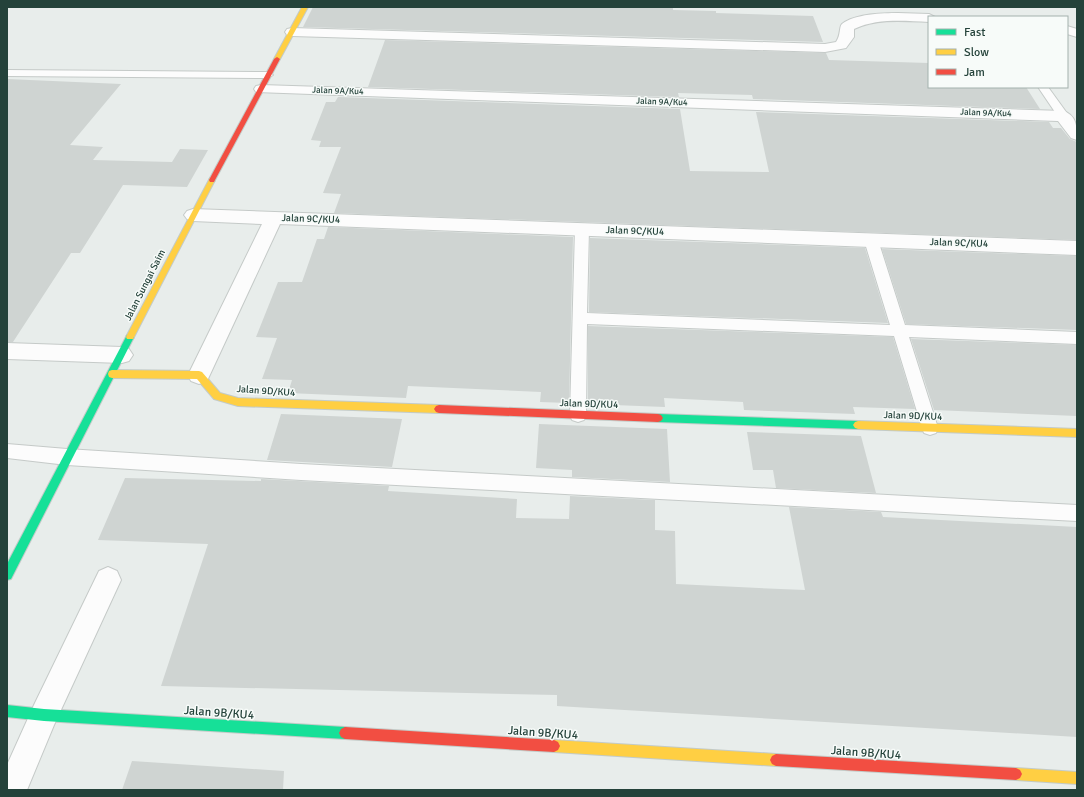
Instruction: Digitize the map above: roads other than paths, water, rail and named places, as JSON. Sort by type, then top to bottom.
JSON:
[{"type":"street","name":"Jalan Sungai Saim","points":[[7,575],[193,215],[305,7]]},
{"type":"street","points":[[292,32],[825,48],[841,45],[847,38],[847,27],[858,21],[880,17],[928,18]]},
{"type":"street","name":"Jalan 9A/Ku4","points":[[264,82],[1063,116]]},
{"type":"street","points":[[1063,116],[1077,135]]},
{"type":"street","name":"Jalan 9C/KU4","points":[[193,215],[1077,248]]},
{"type":"street","points":[[112,374],[199,375],[274,218]]},
{"type":"street","points":[[7,351],[122,355]]},
{"type":"street","name":"Jalan 9D/KU4","points":[[199,375],[217,396],[238,402],[1077,434]]},
{"type":"street","points":[[12,790],[44,715],[108,580]]},
{"type":"street","name":"Jalan 9B/KU4","points":[[7,711],[44,715],[1077,778]]},
{"type":"lane","points":[[7,73],[264,82]]},
{"type":"lane","points":[[1044,88],[1063,116]]},
{"type":"lane","points":[[578,415],[582,229]]},
{"type":"lane","points":[[871,240],[930,428]]},
{"type":"lane","points":[[580,318],[1077,338]]},
{"type":"lane","points":[[7,451],[67,458],[301,472],[1077,513]]}]
